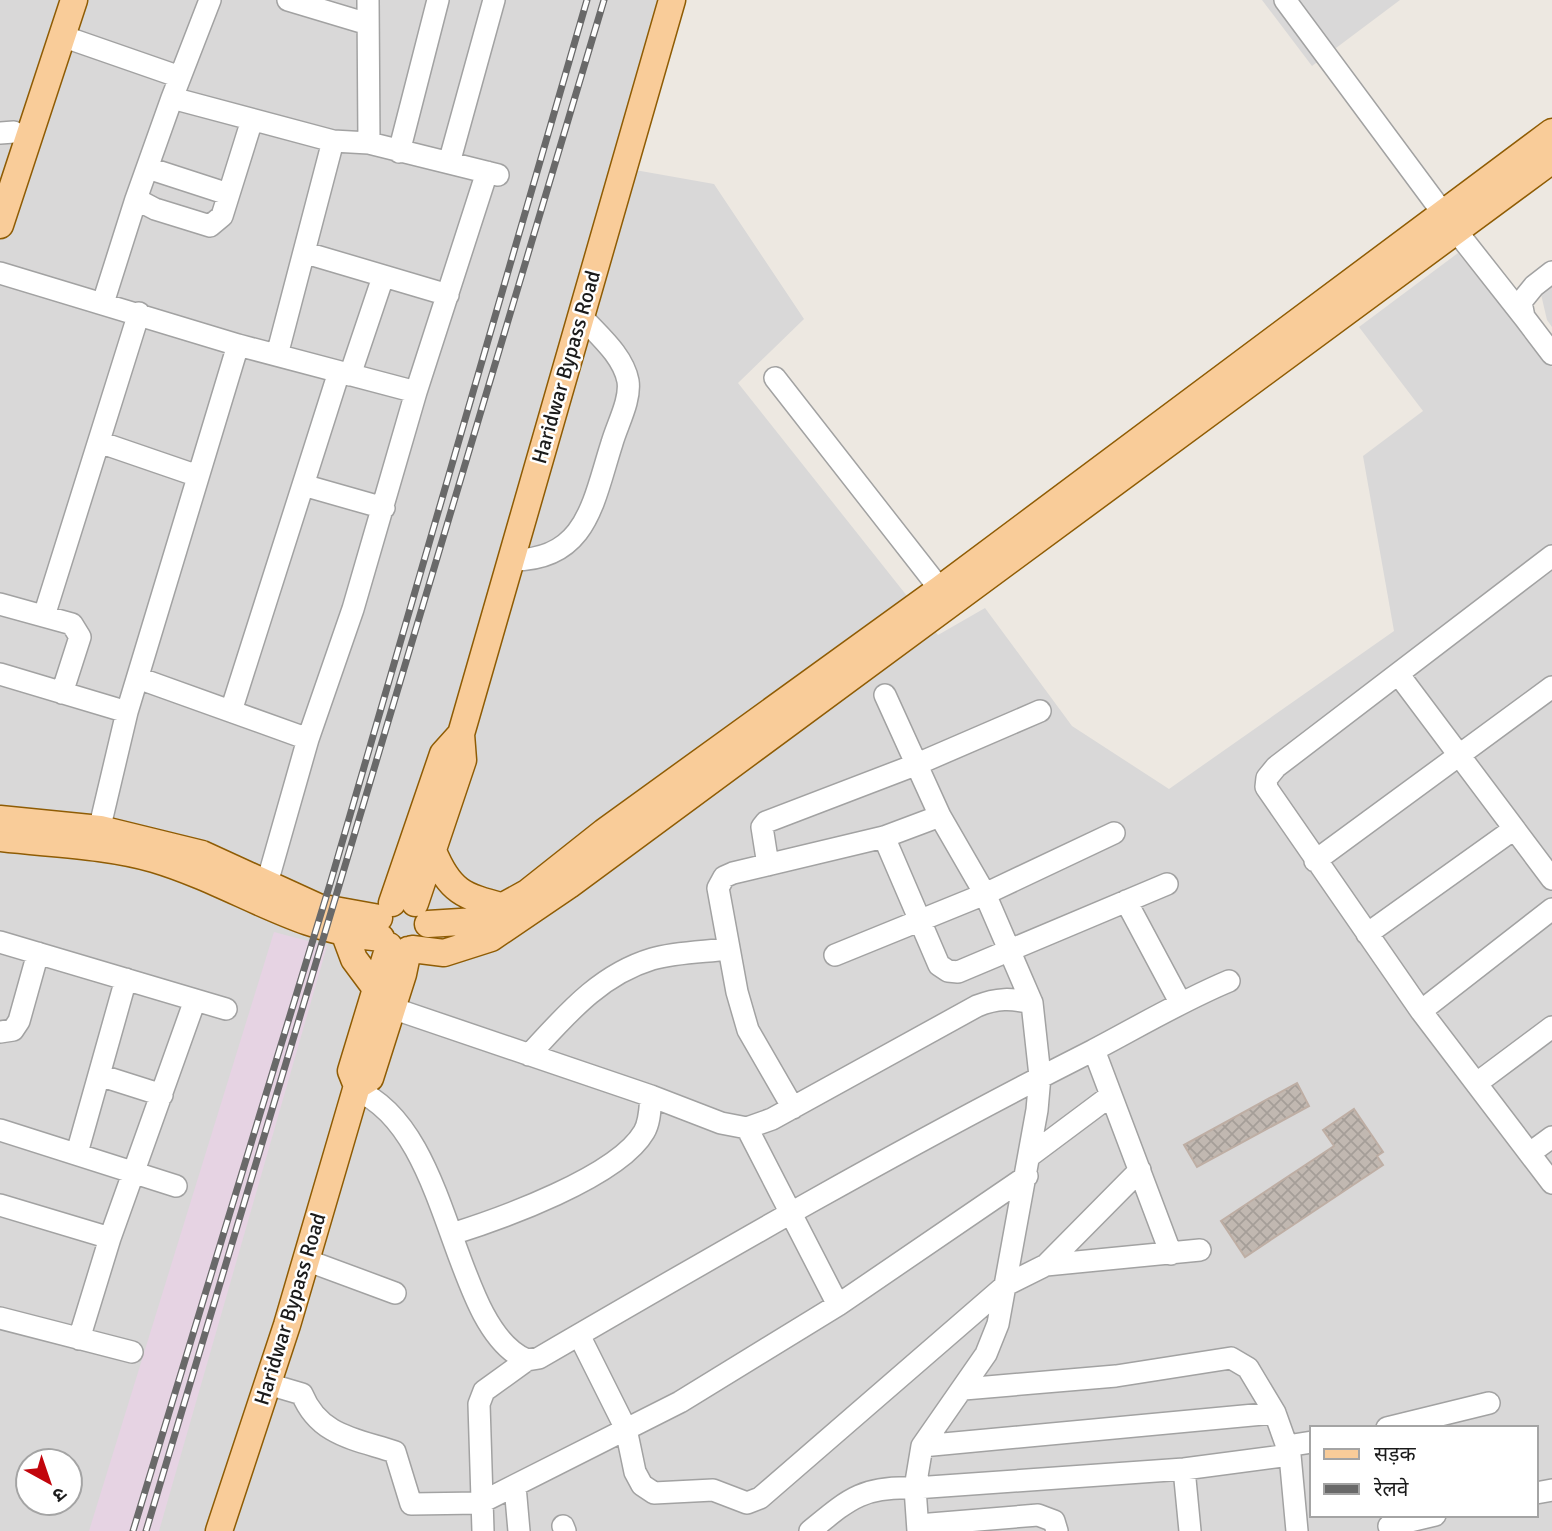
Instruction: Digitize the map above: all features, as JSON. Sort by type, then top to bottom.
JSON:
[{"type":"main road","points":[[0,172],[7,133],[55,0]]},
{"type":"main road","points":[[0,225],[74,0]]},
{"type":"main road","name":"Haridwar Bypass Road","points":[[401,934],[433,851],[463,760],[461,734],[672,0]]},
{"type":"main road","points":[[0,819],[97,839],[202,853],[318,907],[401,934],[444,953],[491,938],[569,885],[1450,223],[1552,132]]},
{"type":"main road","points":[[0,838],[97,839],[181,868],[298,919],[345,935],[401,934],[476,921],[504,907],[940,589],[1450,223],[1552,160]]},
{"type":"main road","name":"Haridwar Bypass Road","points":[[219,1531],[268,1384],[356,1088],[351,1071],[384,999],[443,754],[461,734]]},
{"type":"main road","points":[[433,851],[443,875],[458,892],[504,907]]},
{"type":"main road","points":[[345,935],[355,959],[384,999]]},
{"type":"street","points":[[103,303],[136,199],[210,0]]},
{"type":"street","points":[[288,0],[368,24]]},
{"type":"street","points":[[368,0],[369,143]]},
{"type":"street","points":[[399,152],[438,0]]},
{"type":"street","points":[[449,163],[494,0]]},
{"type":"street","points":[[1285,0],[1450,223],[1552,354]]},
{"type":"street","points":[[62,36],[180,77]]},
{"type":"street","points":[[172,98],[333,141],[369,143],[492,174],[416,392],[384,508],[308,739],[267,883]]},
{"type":"street","points":[[136,199],[155,209],[210,226],[222,216],[252,121]]},
{"type":"street","points":[[277,355],[306,253],[333,141]]},
{"type":"street","points":[[148,168],[228,194]]},
{"type":"street","points":[[306,253],[449,295]]},
{"type":"street","points":[[1524,317],[1521,302],[1527,293],[1552,272]]},
{"type":"street","points":[[0,273],[238,345],[416,392]]},
{"type":"street","points":[[231,711],[303,485],[383,277]]},
{"type":"street","points":[[44,616],[139,313]]},
{"type":"street","points":[[511,559],[546,558],[563,547],[580,530],[590,511],[627,395],[628,384],[621,363],[581,316]]},
{"type":"street","points":[[97,839],[127,712],[238,345]]},
{"type":"street","points":[[775,378],[940,589]]},
{"type":"street","points":[[99,442],[198,476]]},
{"type":"street","points":[[303,485],[384,508]]},
{"type":"street","points":[[1552,556],[1276,767],[1267,778],[1266,787],[1421,1011],[1552,1184]]},
{"type":"street","points":[[0,604],[72,624],[80,637],[62,693]]},
{"type":"street","points":[[0,674],[127,712]]},
{"type":"street","points":[[1399,675],[1552,879]]},
{"type":"street","points":[[138,678],[308,739]]},
{"type":"street","points":[[1315,861],[1461,757],[1552,687]]},
{"type":"street","points":[[885,695],[940,816],[985,894],[1032,1003],[1040,1076],[1031,1155],[998,1324],[986,1354],[922,1446],[915,1488],[918,1528],[1038,1515],[1054,1521],[1057,1531]]},
{"type":"street","points":[[768,865],[762,835],[762,827],[766,822],[915,765],[1040,711]]},
{"type":"street","points":[[793,1108],[748,1030],[728,948],[718,888],[720,881],[733,873],[884,837],[940,816]]},
{"type":"street","points":[[1367,934],[1514,829]]},
{"type":"street","points":[[835,956],[985,894],[1114,834]]},
{"type":"street","points":[[884,837],[939,965],[948,971],[958,972],[1009,948],[1167,884]]},
{"type":"street","points":[[1126,901],[1180,1002]]},
{"type":"street","points":[[1421,1011],[1552,909]]},
{"type":"street","points":[[0,942],[226,1009]]},
{"type":"street","points":[[529,1055],[579,1001],[604,980],[628,967],[656,958],[728,948]]},
{"type":"street","points":[[0,1032],[13,1030],[19,1021],[38,953]]},
{"type":"street","points":[[77,1153],[126,979]]},
{"type":"street","points":[[483,1531],[480,1503],[479,1404],[484,1391],[527,1360],[539,1358],[789,1213],[1180,1002],[1229,981]]},
{"type":"street","points":[[384,999],[529,1055],[721,1123],[747,1128],[793,1108],[977,1006],[996,998],[1013,998],[1032,1003]]},
{"type":"street","points":[[79,1339],[110,1238],[195,1000]]},
{"type":"street","points":[[1478,1083],[1552,1027]]},
{"type":"street","points":[[1094,1050],[1171,1254]]},
{"type":"street","points":[[99,1075],[162,1095]]},
{"type":"street","points":[[356,1088],[372,1097],[396,1118],[430,1180],[487,1320],[503,1344],[527,1360]]},
{"type":"street","points":[[452,1234],[525,1210],[620,1156],[644,1132],[651,1096]]},
{"type":"street","points":[[1031,1155],[1110,1096]]},
{"type":"street","points":[[747,1128],[838,1305]]},
{"type":"street","points":[[0,1130],[176,1186]]},
{"type":"street","points":[[1530,1153],[1552,1137]]},
{"type":"street","points":[[579,1335],[626,1429],[635,1472],[642,1485],[654,1493],[713,1490],[747,1503],[760,1498],[833,1438],[1006,1285],[1046,1265],[1140,1170]]},
{"type":"street","points":[[268,1384],[302,1394],[307,1406],[326,1429],[395,1452],[411,1504],[480,1503],[626,1429],[756,1358],[1027,1176]]},
{"type":"street","points":[[0,1205],[110,1238]]},
{"type":"street","points":[[1046,1265],[1200,1250]]},
{"type":"street","points":[[306,1260],[395,1293]]},
{"type":"street","points":[[0,1318],[132,1352]]},
{"type":"street","points":[[964,1388],[1116,1376],[1231,1358],[1248,1368],[1275,1413],[1289,1451],[1297,1531]]},
{"type":"street","points":[[1395,1426],[1489,1403]]},
{"type":"street","points":[[922,1446],[1275,1413]]},
{"type":"street","points":[[810,1531],[861,1494],[883,1487],[915,1488],[1184,1469],[1289,1451],[1310,1443]]},
{"type":"street","points":[[1184,1469],[1190,1531]]},
{"type":"street","points":[[515,1486],[519,1531]]},
{"type":"street","points":[[1388,1524],[1425,1517]]},
{"type":"shaded area","points":[[0,0],[685,0],[635,170],[714,184],[804,319],[738,383],[938,635],[985,608],[1072,726],[1169,789],[1394,631],[1363,456],[1423,411],[1359,327],[1458,253],[1552,367],[1552,1531],[0,1531]]},
{"type":"shaded area","points":[[1262,0],[1400,0],[1312,66]]},
{"type":"shaded area","points":[[1552,271],[1552,327],[1547,320],[1540,290]]},
{"type":"shaded area","points":[[274,932],[327,946],[159,1531],[89,1531]]},
{"type":"building","points":[[1297,1083],[1309,1106],[1197,1167],[1184,1145]]},
{"type":"building","points":[[1354,1109],[1383,1152],[1377,1156],[1383,1165],[1245,1257],[1221,1221],[1334,1146],[1323,1130]]},
{"type":"railway","points":[[133,1531],[330,884],[587,0]]},
{"type":"railway","points":[[146,1531],[604,0]]}]
